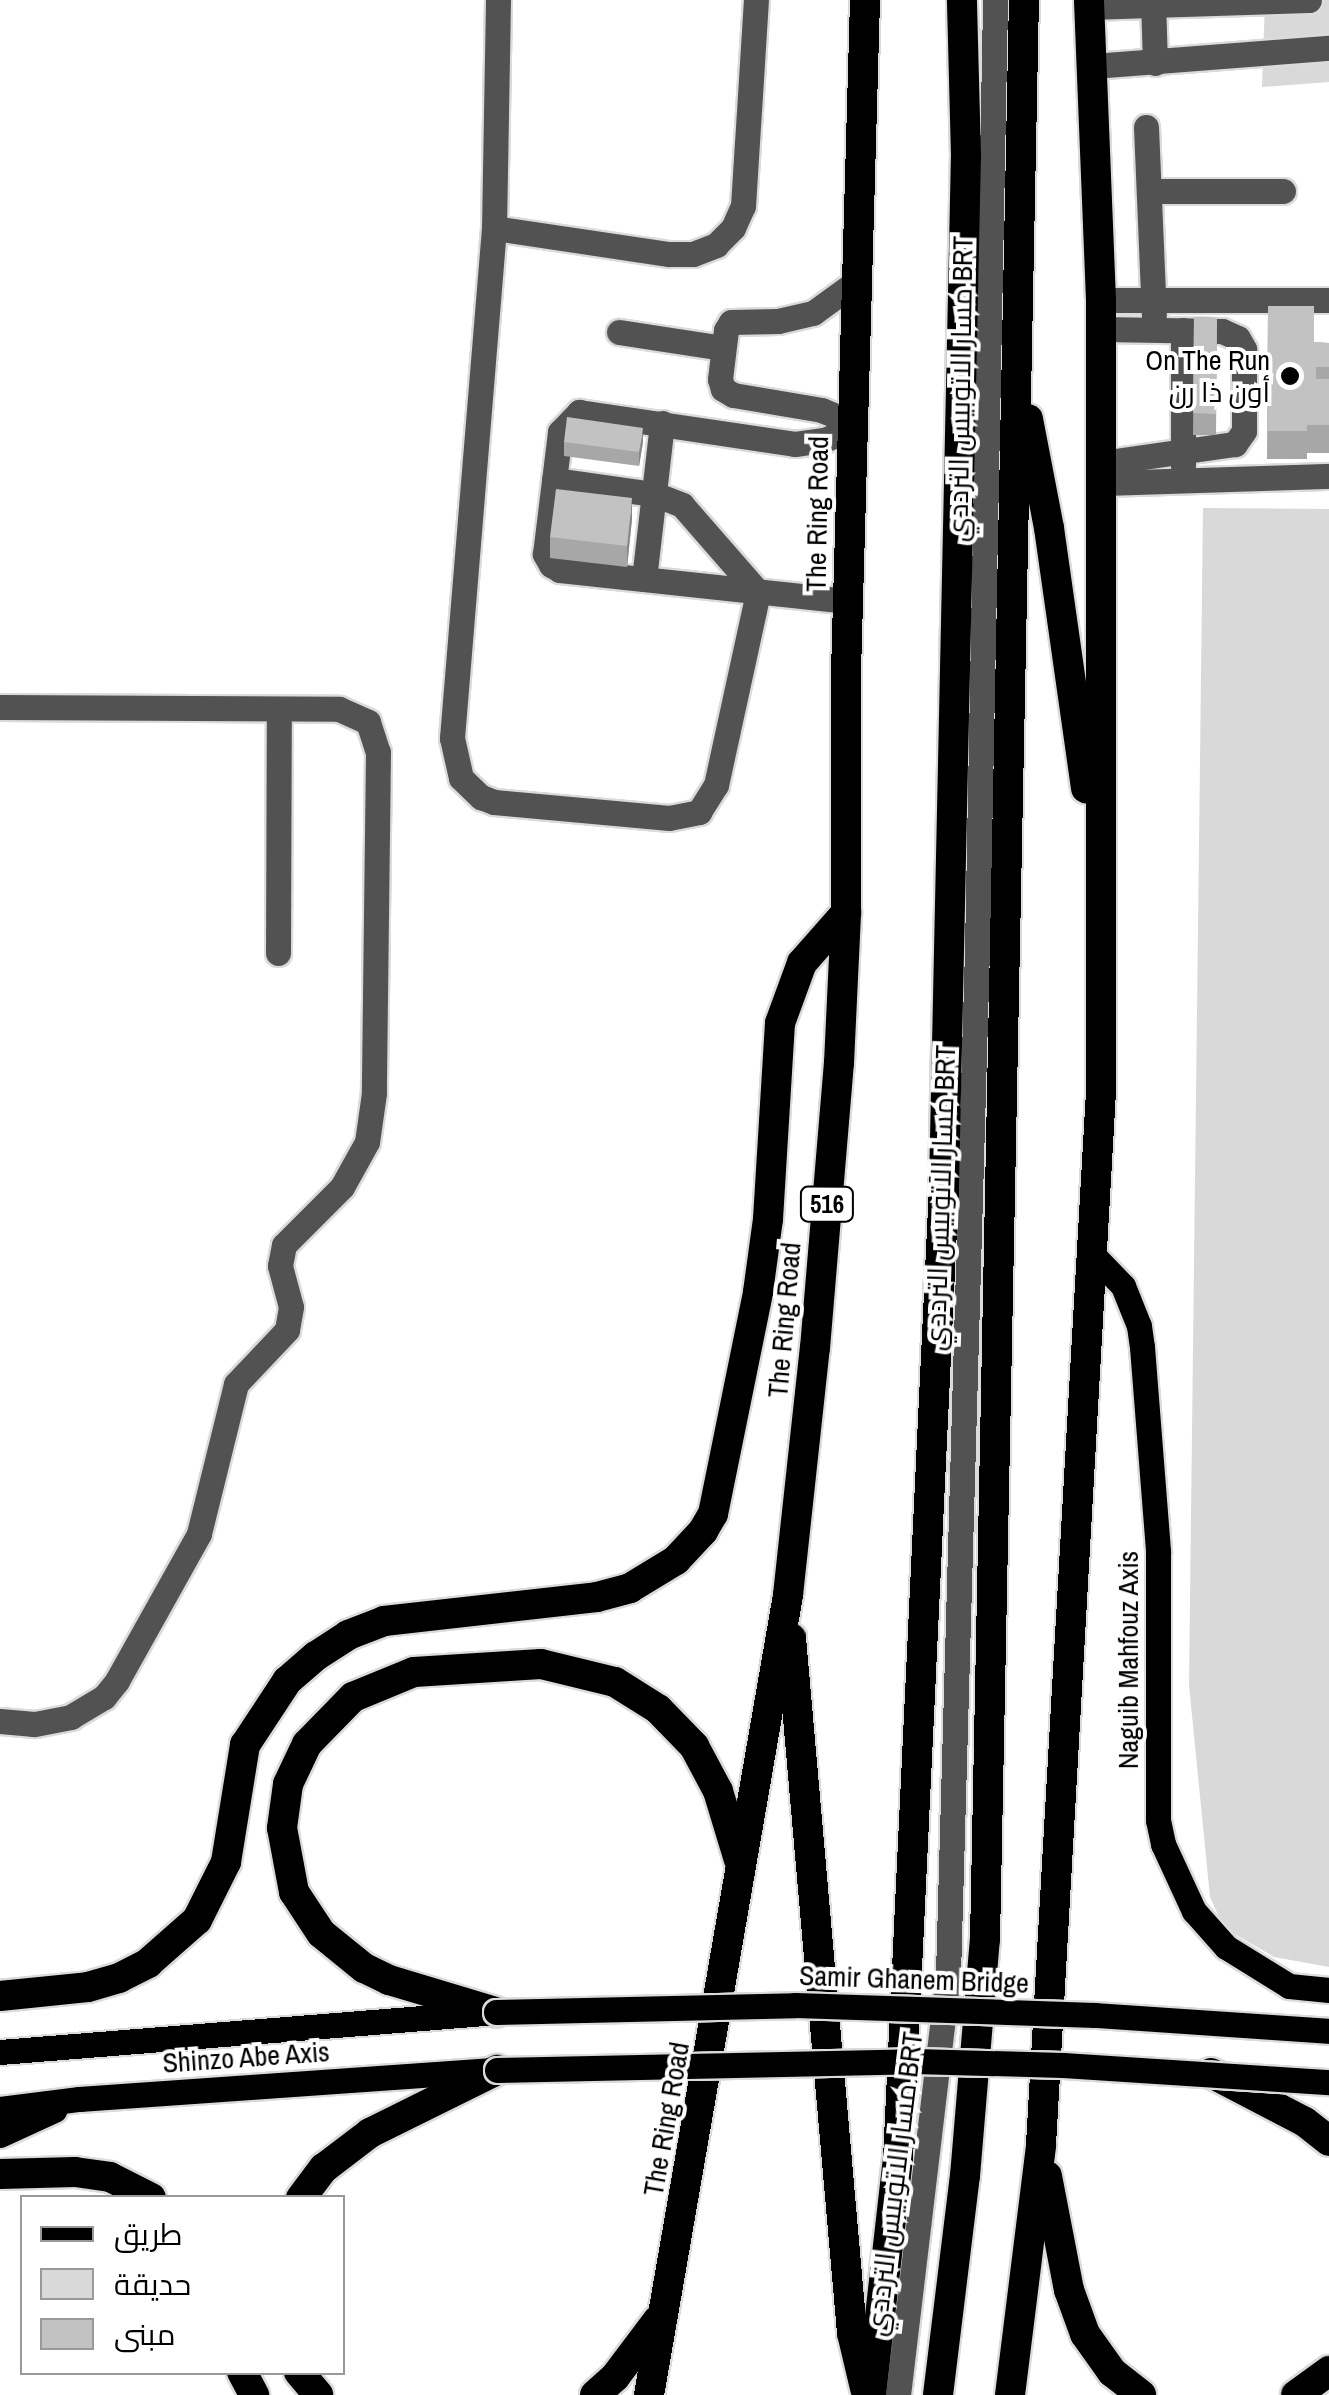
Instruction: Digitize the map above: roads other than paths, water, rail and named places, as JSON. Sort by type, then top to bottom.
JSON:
[{"type":"highway","name":"The Ring Road","points":[[649,2395],[788,1595],[815,1348],[839,1064],[846,914],[851,425],[866,0]]},
{"type":"highway","points":[[870,2395],[898,2159],[944,1186],[965,175],[962,0]]},
{"type":"highway","points":[[938,2395],[966,2176],[985,1940],[1024,0]]},
{"type":"highway","points":[[1010,2395],[1042,2145],[1101,1090],[1101,314],[1089,3]]},
{"type":"highway","points":[[1016,363],[1049,528],[1074,728],[1100,860]]},
{"type":"highway","points":[[0,1996],[88,1987],[120,1978],[148,1964],[197,1920],[226,1862],[245,1746],[287,1681],[316,1656],[348,1636],[422,1614],[614,1593],[660,1572],[702,1531],[713,1514],[758,1292],[768,1219],[780,1022],[802,964],[846,914]]},
{"type":"highway","points":[[788,1595],[852,2334],[870,2395]]},
{"type":"highway","points":[[496,2012],[376,1974],[341,1952],[304,1912],[287,1871],[282,1828],[296,1763],[320,1726],[352,1696],[414,1672],[541,1664],[591,1673],[638,1694],[677,1726],[708,1768],[742,1871]]},
{"type":"highway","points":[[303,2195],[324,2168],[370,2133],[497,2070]]},
{"type":"highway","points":[[1212,2072],[1304,2122],[1329,2141]]},
{"type":"highway","points":[[1042,2145],[1070,2290],[1097,2354],[1141,2395]]},
{"type":"highway","points":[[0,2174],[75,2172],[110,2177],[145,2195]]},
{"type":"highway","points":[[596,2395],[616,2377],[663,2314]]},
{"type":"highway","points":[[1296,2395],[1329,2371]]},
{"type":"highway","points":[[301,2375],[318,2395]]},
{"type":"main road","name":"Naguib Mahfouz Axis","points":[[1094,1255],[1123,1286],[1139,1326],[1142,1347],[1158,1552],[1158,1820],[1167,1856],[1194,1911],[1226,1948],[1289,1986],[1329,1990]]},
{"type":"main road","name":"Samir Ghanem Bridge","points":[[496,2012],[795,2005],[1095,2016],[1329,2031]]},
{"type":"main road","name":"Shinzo Abe Axis","points":[[0,2052],[72,2043],[496,2012]]},
{"type":"main road","points":[[0,2036],[72,2043]]},
{"type":"main road","points":[[497,2070],[914,2061],[1212,2072],[1329,2082]]},
{"type":"main road","name":"Shinzo Abe Axis","points":[[0,2109],[79,2099],[497,2070]]},
{"type":"main road","points":[[0,2135],[79,2099]]},
{"type":"street","points":[[498,0],[494,228],[452,738],[460,778],[494,802],[669,818],[685,818],[699,812],[716,786],[758,592]]},
{"type":"street","points":[[494,228],[669,254],[693,254],[716,245],[734,228],[744,206],[756,0]]},
{"type":"street","name":"مسار الاتوبيس الترددي BRT","points":[[898,2395],[948,1974],[978,930],[996,0]]},
{"type":"street","points":[[1089,3],[1310,0]]},
{"type":"street","points":[[1153,4],[1155,63]]},
{"type":"street","points":[[1093,66],[1329,48]]},
{"type":"street","points":[[1146,127],[1154,330]]},
{"type":"street","points":[[1149,192],[1283,191]]},
{"type":"street","points":[[851,425],[822,410],[727,393],[720,379],[726,330],[735,320],[796,318],[830,304],[857,280]]},
{"type":"street","points":[[1101,314],[1153,299],[1329,300]]},
{"type":"street","points":[[1101,314],[1154,330],[1222,330],[1238,338],[1244,350],[1244,430],[1230,447],[1183,450],[1101,473]]},
{"type":"street","points":[[1183,480],[1184,330]]},
{"type":"street","points":[[619,332],[723,348]]},
{"type":"street","points":[[758,592],[692,513],[654,494],[608,450],[579,412],[563,425],[546,554],[551,565],[644,579],[758,592],[848,601]]},
{"type":"street","points":[[644,579],[662,422]]},
{"type":"street","points":[[554,480],[662,422],[795,444],[824,440],[851,425]]},
{"type":"street","points":[[1101,473],[1183,480],[1329,476]]},
{"type":"street","points":[[0,707],[355,713],[376,736],[374,1093],[366,1142],[342,1187],[284,1244],[280,1266],[292,1307],[287,1330],[236,1384],[199,1534],[117,1681],[104,1697],[71,1717],[34,1724],[0,1721]]},
{"type":"street","points":[[278,954],[279,710]]},
{"type":"place","name":"On The Run أون ذا رن","points":[[1290,376]]}]
